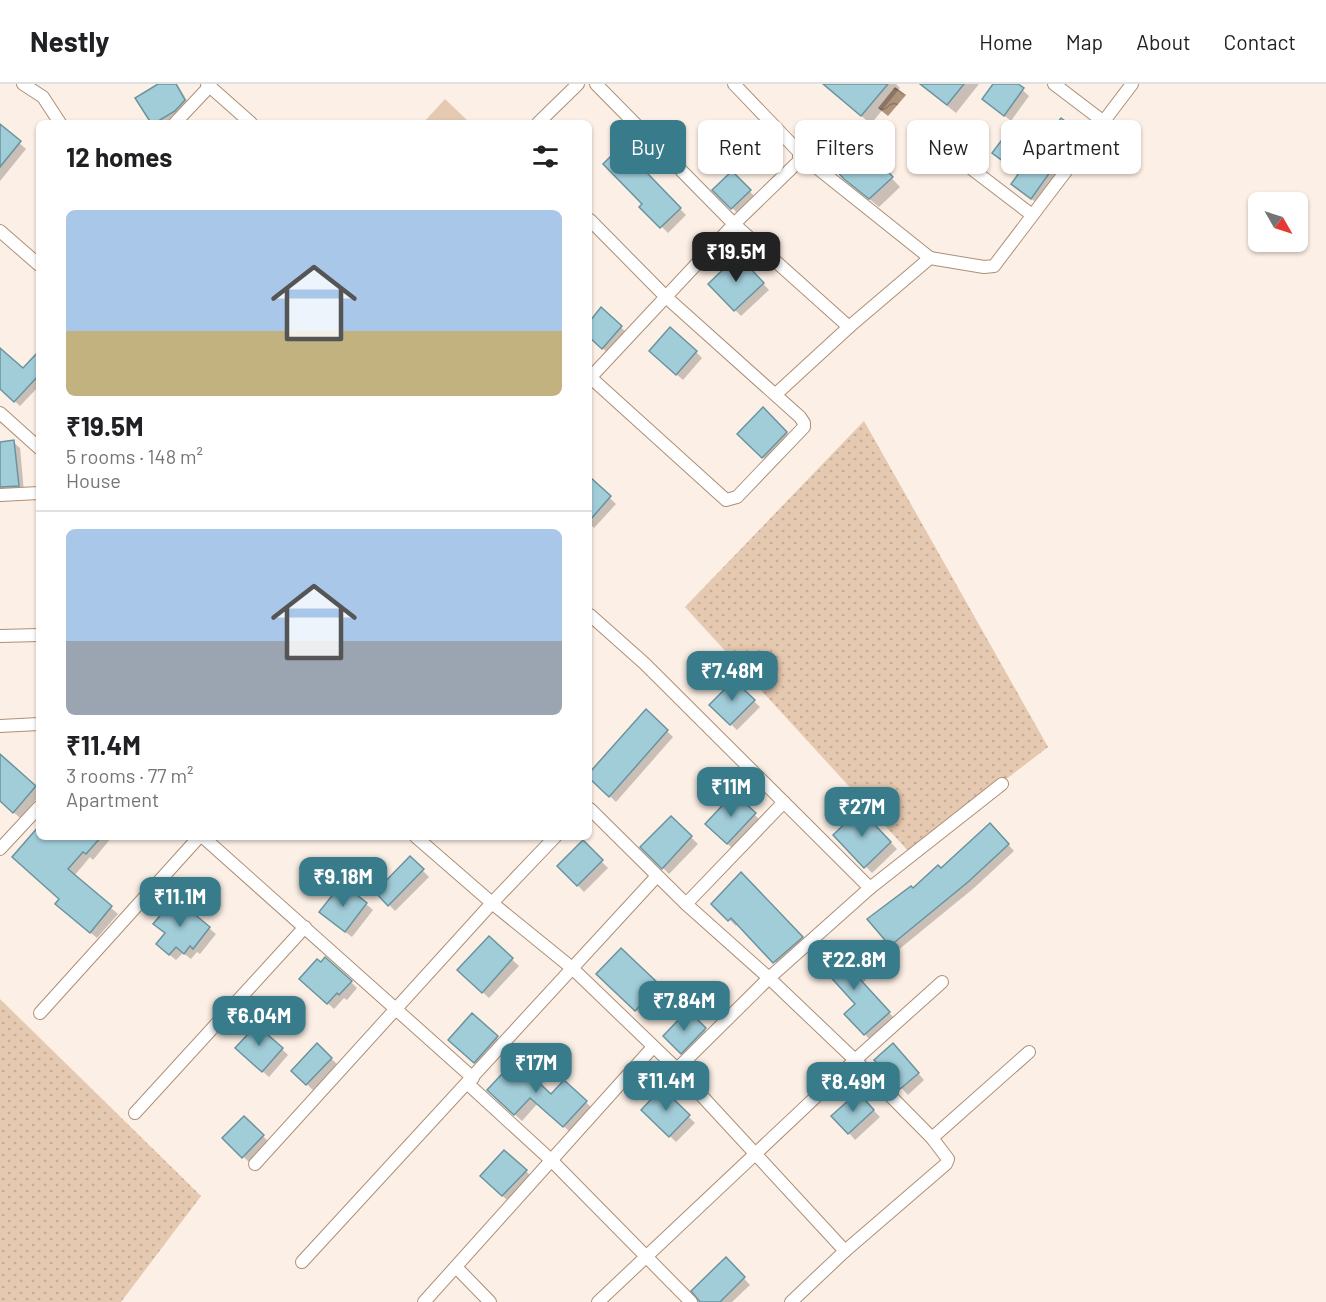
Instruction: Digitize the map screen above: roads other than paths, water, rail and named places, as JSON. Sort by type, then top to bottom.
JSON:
[{"type":"street","points":[[23,84],[43,97],[58,120]]},
{"type":"street","points":[[541,120],[578,84]]},
{"type":"street","points":[[596,84],[734,224],[849,327]]},
{"type":"street","points":[[734,84],[795,149]]},
{"type":"street","points":[[1054,84],[1101,120]]},
{"type":"street","points":[[1105,120],[1132,84]]},
{"type":"street","points":[[179,120],[208,86],[248,120]]},
{"type":"street","points":[[592,375],[734,224],[795,165]]},
{"type":"street","points":[[825,174],[930,258],[984,267],[994,266],[1064,174]]},
{"type":"street","points":[[978,174],[1032,215]]},
{"type":"street","points":[[592,222],[666,297],[802,419],[804,427],[737,497],[726,500],[592,379]]},
{"type":"street","points":[[0,231],[36,262]]},
{"type":"street","points":[[776,394],[849,327],[930,258]]},
{"type":"street","points":[[0,413],[36,445]]},
{"type":"street","points":[[0,495],[36,493]]},
{"type":"street","points":[[592,617],[644,663],[870,888]]},
{"type":"street","points":[[0,636],[36,635]]},
{"type":"street","points":[[0,726],[36,724]]},
{"type":"street","points":[[677,1070],[770,978],[870,888],[1002,784]]},
{"type":"street","points":[[686,904],[784,802]]},
{"type":"street","points":[[0,849],[36,810]]},
{"type":"street","points":[[592,810],[686,904],[770,978],[855,1060],[932,1138],[948,1159],[947,1163],[791,1302]]},
{"type":"street","points":[[40,1013],[198,840]]},
{"type":"street","points":[[204,840],[396,1008],[691,1302]]},
{"type":"street","points":[[419,840],[572,968],[677,1070],[846,1251]]},
{"type":"street","points":[[255,1164],[552,840]]},
{"type":"street","points":[[302,1262],[657,876]]},
{"type":"street","points":[[135,1113],[305,927]]},
{"type":"street","points":[[598,1302],[855,1060],[942,982]]},
{"type":"street","points":[[424,1302],[653,1047]]},
{"type":"street","points":[[932,1138],[1029,1052]]},
{"type":"street","points":[[456,1267],[490,1302]]},
{"type":"water","points":[[895,87],[906,95],[888,116],[878,108]]}]
